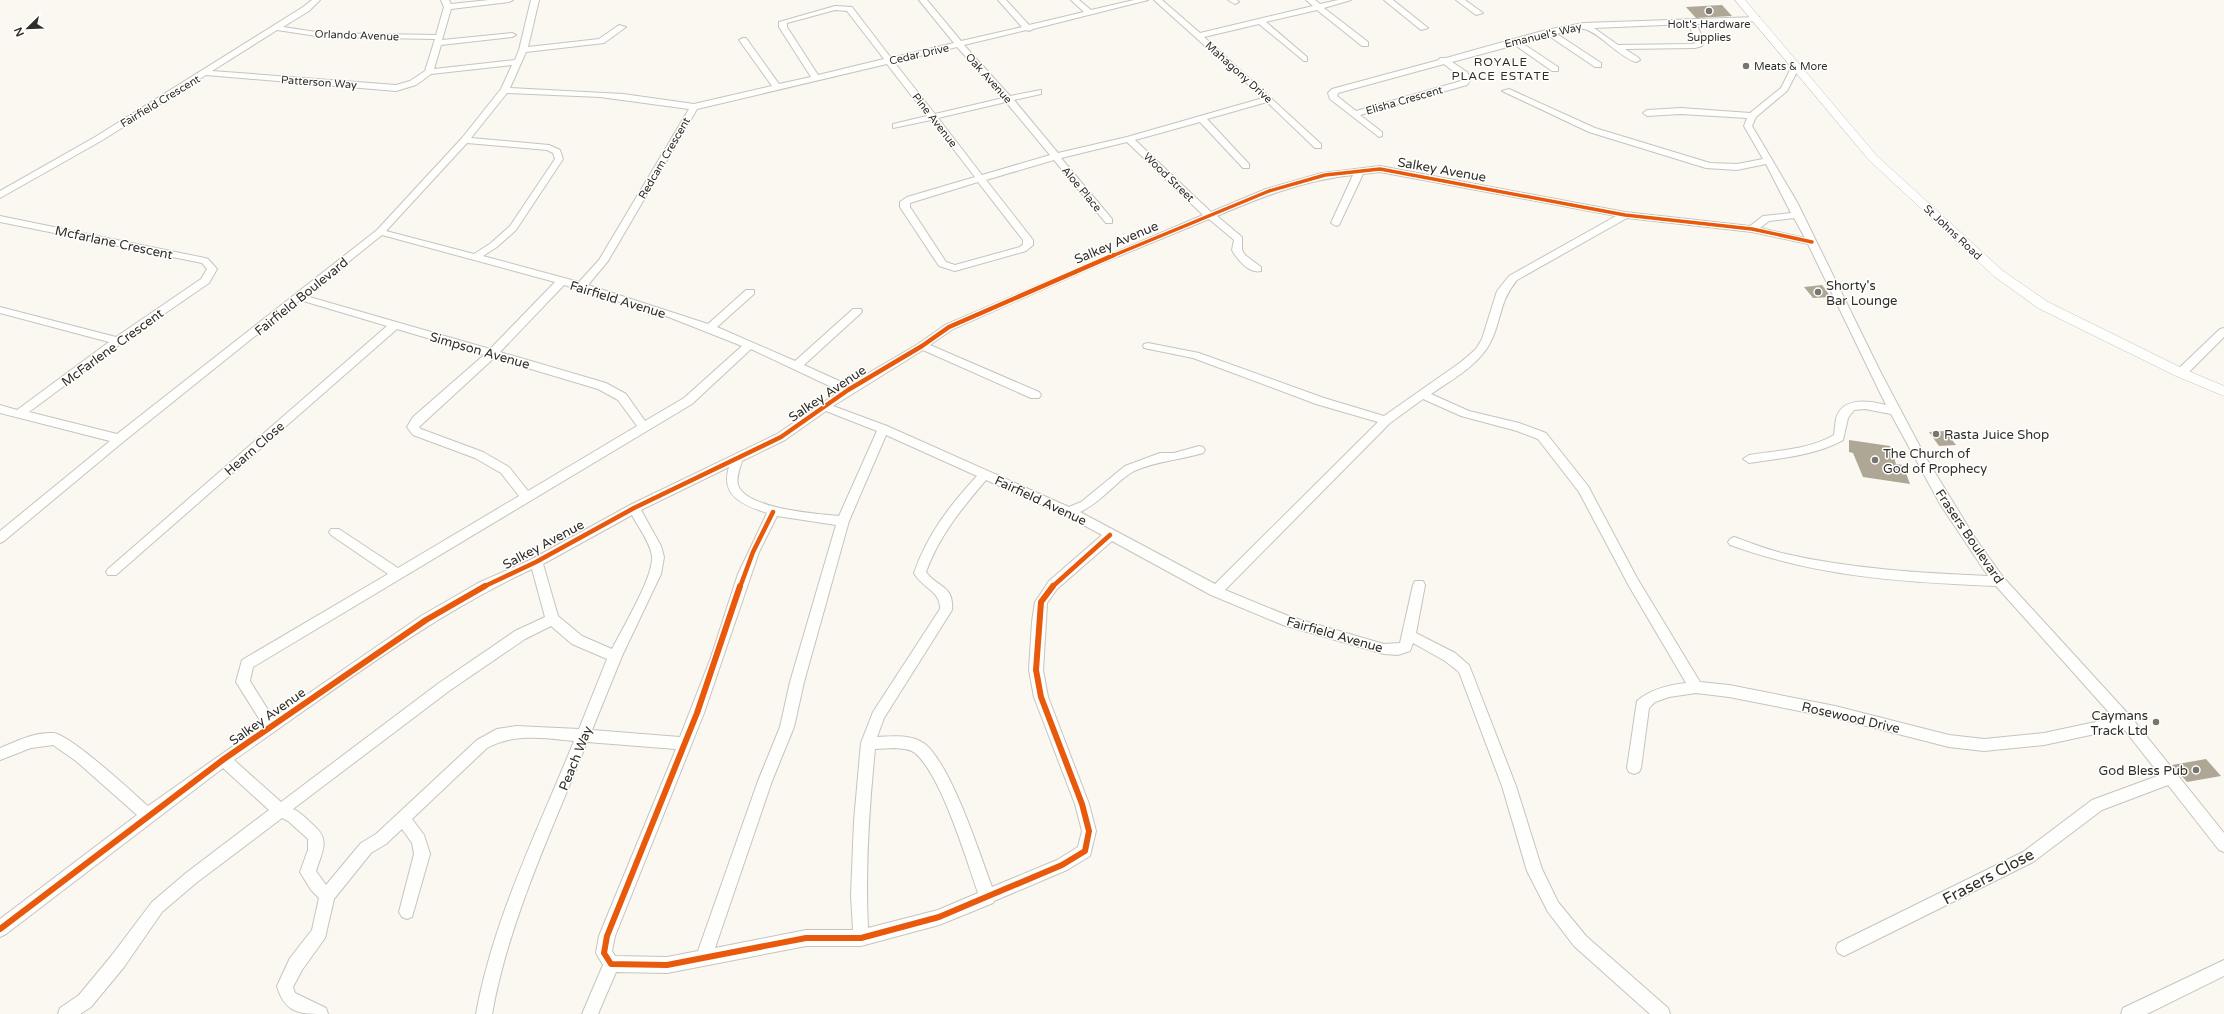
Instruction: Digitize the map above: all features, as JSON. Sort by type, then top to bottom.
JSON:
[{"type":"main road","name":"St Johns Road","points":[[1740,0],[1873,158],[2004,279],[2043,305],[2181,373],[2224,391]]},
{"type":"street","name":"Fairfield Crescent","points":[[0,195],[206,73],[306,9],[316,0]]},
{"type":"street","points":[[509,0],[446,3],[429,72],[517,62]]},
{"type":"street","points":[[535,0],[546,0]]},
{"type":"street","name":"Fairfield Boulevard","points":[[0,538],[119,439],[300,297],[380,232],[466,140],[505,90],[523,50],[535,0]]},
{"type":"street","name":"Oak Avenue","points":[[923,0],[960,45],[1008,99],[1054,157]]},
{"type":"street","points":[[1002,0],[1029,29]]},
{"type":"street","points":[[1075,0],[1090,14]]},
{"type":"street","name":"Cedar Drive","points":[[694,107],[1029,29],[1144,0]]},
{"type":"street","name":"Mahagony Drive","points":[[1158,0],[1200,36],[1318,146]]},
{"type":"street","points":[[1310,0],[1365,44]]},
{"type":"street","points":[[1200,36],[1347,0]]},
{"type":"street","points":[[1388,0],[1424,28]]},
{"type":"street","points":[[1460,0],[1479,13]]},
{"type":"street","name":"Pine Avenue","points":[[816,78],[783,27],[783,22],[835,8],[850,9],[931,117],[982,178],[1028,240],[1028,245],[1023,249],[955,268],[947,267],[942,264],[905,207],[905,202],[910,199],[982,178]]},
{"type":"street","name":"Emanuel's Way","points":[[1354,114],[1333,97],[1332,93],[1443,60],[1516,42],[1549,32],[1584,25],[1691,22],[1756,18]]},
{"type":"street","points":[[1260,22],[1304,59]]},
{"type":"street","points":[[1615,47],[1692,46],[1699,44],[1700,40],[1691,22]]},
{"type":"street","points":[[1584,25],[1636,60]]},
{"type":"street","points":[[523,50],[601,41],[622,27]]},
{"type":"street","name":"Orlando Avenue","points":[[276,28],[331,35],[437,40],[512,35]]},
{"type":"street","points":[[1549,32],[1598,64]]},
{"type":"street","points":[[743,40],[778,87]]},
{"type":"street","points":[[1516,42],[1555,70]]},
{"type":"street","name":"Elisha Crescent","points":[[1354,114],[1464,83],[1467,79],[1464,74],[1443,60]]},
{"type":"street","points":[[1647,113],[1681,111],[1752,116],[1784,90],[1796,66]]},
{"type":"street","name":"Patterson Way","points":[[206,73],[396,88],[413,83],[429,72]]},
{"type":"street","name":"Redcam Crescent","points":[[505,90],[656,99],[694,107],[604,261],[581,287]]},
{"type":"street","points":[[1506,91],[1592,130],[1709,166],[1737,167],[1768,161]]},
{"type":"street","points":[[896,126],[1038,92]]},
{"type":"street","points":[[982,178],[1054,157],[1129,139],[1202,119],[1269,99]]},
{"type":"street","points":[[1354,114],[1379,134]]},
{"type":"street","name":"Frasers Boulevard","points":[[1752,116],[1748,126],[1792,202],[1797,215],[1812,242],[1895,411],[1941,494],[1983,560],[1999,581],[2126,721],[2224,845]]},
{"type":"street","points":[[1202,119],[1246,166]]},
{"type":"street","name":"Wood Street","points":[[1129,139],[1209,215],[1239,239],[1237,250],[1241,257],[1257,269]]},
{"type":"street","points":[[466,140],[549,148],[557,152],[559,159],[513,228],[494,245],[474,258]]},
{"type":"street","name":"Aloe Place","points":[[1054,157],[1109,221]]},
{"type":"street","name":"Salkey Avenue","points":[[0,929],[148,815],[224,759],[426,620],[482,587],[536,562],[634,508],[781,437],[826,407],[848,390],[922,346],[955,324],[1209,215],[1269,191],[1325,175],[1380,169],[1625,215],[1752,229],[1812,242]]},
{"type":"street","points":[[1336,224],[1360,170]]},
{"type":"street","points":[[1772,216],[1775,211],[1782,206],[1792,202]]},
{"type":"street","points":[[1216,591],[1386,420],[1466,365],[1480,351],[1487,339],[1502,291],[1513,278],[1625,215]]},
{"type":"street","points":[[1752,229],[1758,222],[1772,216],[1797,215]]},
{"type":"street","name":"Mcfarlane Crescent","points":[[0,219],[205,261],[212,269],[205,281]]},
{"type":"street","name":"Fairfield Avenue","points":[[380,232],[581,287],[710,328],[848,390]]},
{"type":"street","name":"McFarlene Crescent","points":[[19,414],[118,341],[205,281]]},
{"type":"street","points":[[526,497],[505,470],[479,454],[417,432],[413,427],[417,420],[493,353],[561,282]]},
{"type":"street","points":[[710,328],[750,292]]},
{"type":"street","name":"Simpson Avenue","points":[[300,297],[602,386],[622,397],[644,428]]},
{"type":"street","points":[[0,310],[118,341]]},
{"type":"street","points":[[796,366],[857,311]]},
{"type":"street","name":"Hearn Close","points":[[112,572],[395,325]]},
{"type":"street","points":[[2181,373],[2224,331]]},
{"type":"street","name":"Salkey Avenue","points":[[271,726],[243,682],[247,664],[688,402],[749,345]]},
{"type":"street","points":[[922,346],[1035,395]]},
{"type":"street","points":[[1148,346],[1195,355],[1320,400],[1386,420]]},
{"type":"street","points":[[1423,394],[1434,402],[1470,415],[1532,431],[1542,436],[1584,489],[1632,582],[1696,686]]},
{"type":"street","points":[[1749,459],[1815,448],[1832,442],[1839,437],[1842,417],[1846,409],[1853,405],[1895,411]]},
{"type":"street","name":"Fairfield Avenue","points":[[826,407],[883,429],[1069,512],[1216,591],[1288,621],[1384,649],[1398,650],[1405,647],[1409,635]]},
{"type":"street","points":[[0,409],[119,439]]},
{"type":"street","points":[[703,959],[765,781],[787,727],[799,675],[843,521],[883,429]]},
{"type":"street","points":[[1069,512],[1085,505],[1129,469],[1160,457],[1174,457],[1199,450]]},
{"type":"street","points":[[737,459],[732,481],[734,488],[740,496],[773,512],[843,521]]},
{"type":"street","points":[[862,938],[860,895],[861,821],[868,743],[878,716],[946,610],[947,600],[942,591],[923,578],[920,573],[923,562],[957,505],[985,474]]},
{"type":"street","name":"Peach Way","points":[[484,1014],[490,980],[503,934],[615,656],[655,574],[658,558],[655,546],[634,508]]},
{"type":"street","points":[[611,964],[604,953],[606,936],[684,744],[721,648],[747,566],[762,530],[773,512]]},
{"type":"street","points":[[335,532],[397,574]]},
{"type":"street","points":[[611,964],[667,965],[806,938],[862,938],[939,917],[988,898],[1062,864],[1084,851],[1089,831],[1082,804],[1042,697],[1036,670],[1039,622],[1041,602],[1053,585],[1110,534]]},
{"type":"street","points":[[1734,542],[1784,559],[1833,568],[1916,578],[1999,581]]},
{"type":"street","points":[[536,562],[552,619],[577,640],[615,656]]},
{"type":"street","points":[[1419,585],[1409,635],[1450,657],[1464,669],[1509,786],[1535,871],[1553,907],[1580,941],[1662,1014]]},
{"type":"street","points":[[66,1014],[85,1001],[118,961],[158,907],[197,874],[444,687],[520,635],[552,619]]},
{"type":"street","name":"Rosewood Drive","points":[[1634,768],[1642,705],[1650,698],[1668,691],[1696,686],[1835,712],[1949,741],[1984,745],[2044,739],[2126,721]]},
{"type":"street","points":[[320,1014],[297,1004],[288,998],[285,986],[296,964],[319,933],[327,896],[366,848],[381,839],[463,760],[482,744],[497,735],[516,732],[584,734],[684,744]]},
{"type":"street","points":[[0,754],[29,742],[42,739],[55,739],[81,757],[148,815]]},
{"type":"street","points":[[868,743],[900,742],[919,748],[934,767],[958,817],[988,898]]},
{"type":"street","points":[[224,759],[280,811],[293,816],[316,836],[315,850],[308,872],[327,896]]},
{"type":"street","name":"Frasers Close","points":[[1844,948],[2028,857],[2097,805],[2171,778]]},
{"type":"street","points":[[404,818],[419,840],[422,854],[408,912]]},
{"type":"street","points":[[590,1014],[611,964]]},
{"type":"street","points":[[2129,1014],[2224,968]]},
{"type":"building","name":"Holt's Hardware Supplies","points":[[1722,5],[1732,16],[1696,18],[1686,7]]},
{"type":"building","name":"Shorty's Bar Lounge","points":[[1822,285],[1831,297],[1813,298],[1804,287]]},
{"type":"building","points":[[1945,431],[1956,445],[1939,446],[1929,432]]},
{"type":"building","name":"The Church of God of Prophecy","points":[[1849,440],[1890,446],[1896,464],[1903,465],[1910,484],[1863,477],[1853,453],[1849,452]]},
{"type":"building","name":"God Bless Pub","points":[[2206,759],[2221,776],[2187,782],[2172,765]]},
{"type":"cycle path","points":[[0,929],[148,815],[224,759],[426,620],[482,587],[536,562],[634,508],[781,437],[848,390],[922,346],[949,327],[1097,262],[1269,191],[1325,175],[1380,169],[1625,215],[1752,229],[1812,242]]},
{"type":"cycle path","points":[[773,512],[753,552],[737,595],[717,660],[697,713],[607,936],[604,953],[611,964],[667,965],[806,938],[861,938],[939,917],[1062,865],[1085,851],[1089,831],[1082,804],[1041,697],[1036,670],[1039,622],[1041,602],[1053,585],[1110,535]]},
{"type":"place","name":"Holt's Hardware Supplies","points":[[1709,11]]},
{"type":"place","name":"Meats & More","points":[[1746,66]]},
{"type":"place","name":"Shorty's Bar Lounge","points":[[1818,292]]},
{"type":"place","name":"Rasta Juice Shop","points":[[1936,434]]},
{"type":"place","name":"The Church of God of Prophecy","points":[[1875,460]]},
{"type":"place","name":"Caymans Track Ltd","points":[[2156,722]]},
{"type":"place","name":"God Bless Pub","points":[[2196,770]]},
{"type":"district","name":"ROYALE PLACE ESTATE","points":[[1501,69]]}]
